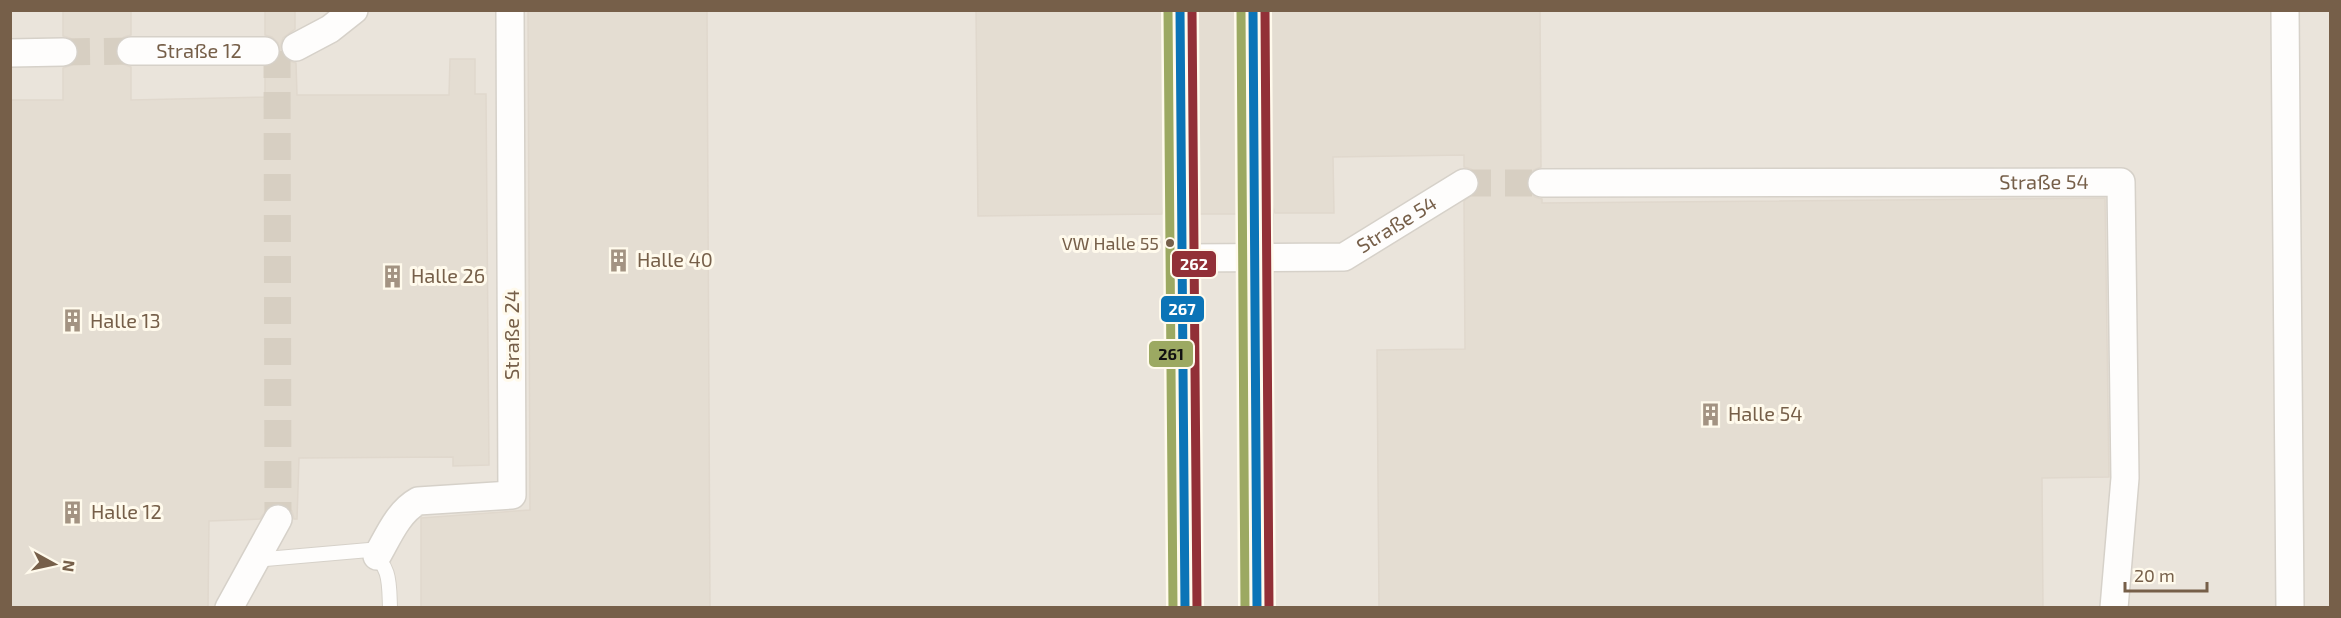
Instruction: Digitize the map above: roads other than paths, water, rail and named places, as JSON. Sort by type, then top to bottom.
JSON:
[{"type":"street","points":[[296,47],[330,29],[354,10]]},
{"type":"street","name":"Straße 24","points":[[377,556],[396,522],[408,506],[418,501],[512,495],[510,10]]},
{"type":"street","points":[[2285,10],[2290,608]]},
{"type":"street","name":"Straße 12","points":[[131,51],[265,51]]},
{"type":"street","points":[[10,53],[63,52]]},
{"type":"street","name":"Straße 54","points":[[1542,183],[2121,182],[2125,478],[2115,608]]},
{"type":"street","name":"Straße 54","points":[[1182,258],[1344,257],[1464,183]]},
{"type":"street","points":[[1181,214],[1185,608]]},
{"type":"street","points":[[1256,214],[1257,608]]},
{"type":"street","points":[[229,608],[278,519]]},
{"type":"lane","points":[[254,560],[369,550],[377,556],[389,577],[390,608]]},
{"type":"tunnel","points":[[1180,10],[1181,214]]},
{"type":"tunnel","points":[[1253,10],[1256,214]]},
{"type":"tunnel","points":[[63,52],[131,51]]},
{"type":"tunnel","points":[[277,51],[278,519]]},
{"type":"tunnel","points":[[1464,183],[1542,183]]},
{"type":"place","name":"VW Halle 55","points":[[1170,243]]},
{"type":"place","name":"Halle 40","points":[[619,260]]},
{"type":"place","name":"Halle 26","points":[[393,276]]},
{"type":"place","name":"Halle 13","points":[[72,321]]},
{"type":"place","name":"Halle 54","points":[[1710,414]]},
{"type":"place","name":"Halle 12","points":[[73,512]]}]
